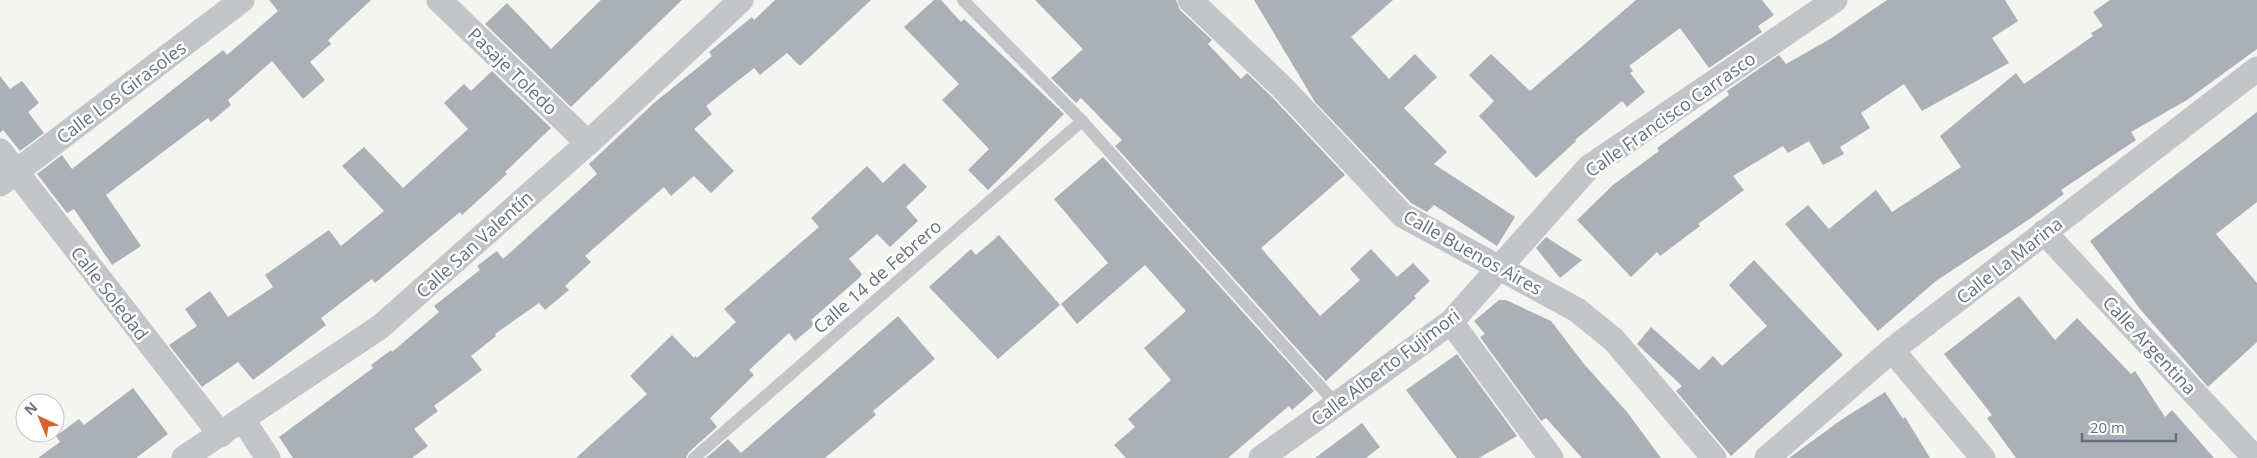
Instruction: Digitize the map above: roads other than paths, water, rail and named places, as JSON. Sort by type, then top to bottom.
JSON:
[{"type":"street","name":"Calle Los Girasoles","points":[[8,178],[242,0]]},
{"type":"street","name":"Pasaje Toledo","points":[[439,0],[588,143]]},
{"type":"street","name":"Calle San Valentín","points":[[184,458],[380,327],[588,143],[741,0]]},
{"type":"street","name":"Calle Buenos Aires","points":[[1190,0],[1282,87],[1402,215],[1500,266],[1577,310],[1614,340],[1714,458]]},
{"type":"street","name":"Calle Francisco Carrasco","points":[[1500,266],[1589,167],[1835,0]]},
{"type":"street","name":"Calle La Marina","points":[[1767,458],[1892,350],[2257,69]]},
{"type":"street","name":"Calle Soledad","points":[[0,151],[8,178],[221,435]]},
{"type":"street","name":"Calle Argentina","points":[[2044,232],[2255,458]]},
{"type":"street","name":"Calle Alberto Fujimori","points":[[1261,458],[1451,322],[1500,266]]},
{"type":"street","points":[[1451,322],[1552,458]]},
{"type":"street","points":[[1892,350],[1983,458]]},
{"type":"street","points":[[243,420],[268,458]]},
{"type":"lane","points":[[963,0],[1082,121],[1336,404]]},
{"type":"lane","name":"Calle 14 de Febrero","points":[[694,458],[1082,121]]}]
